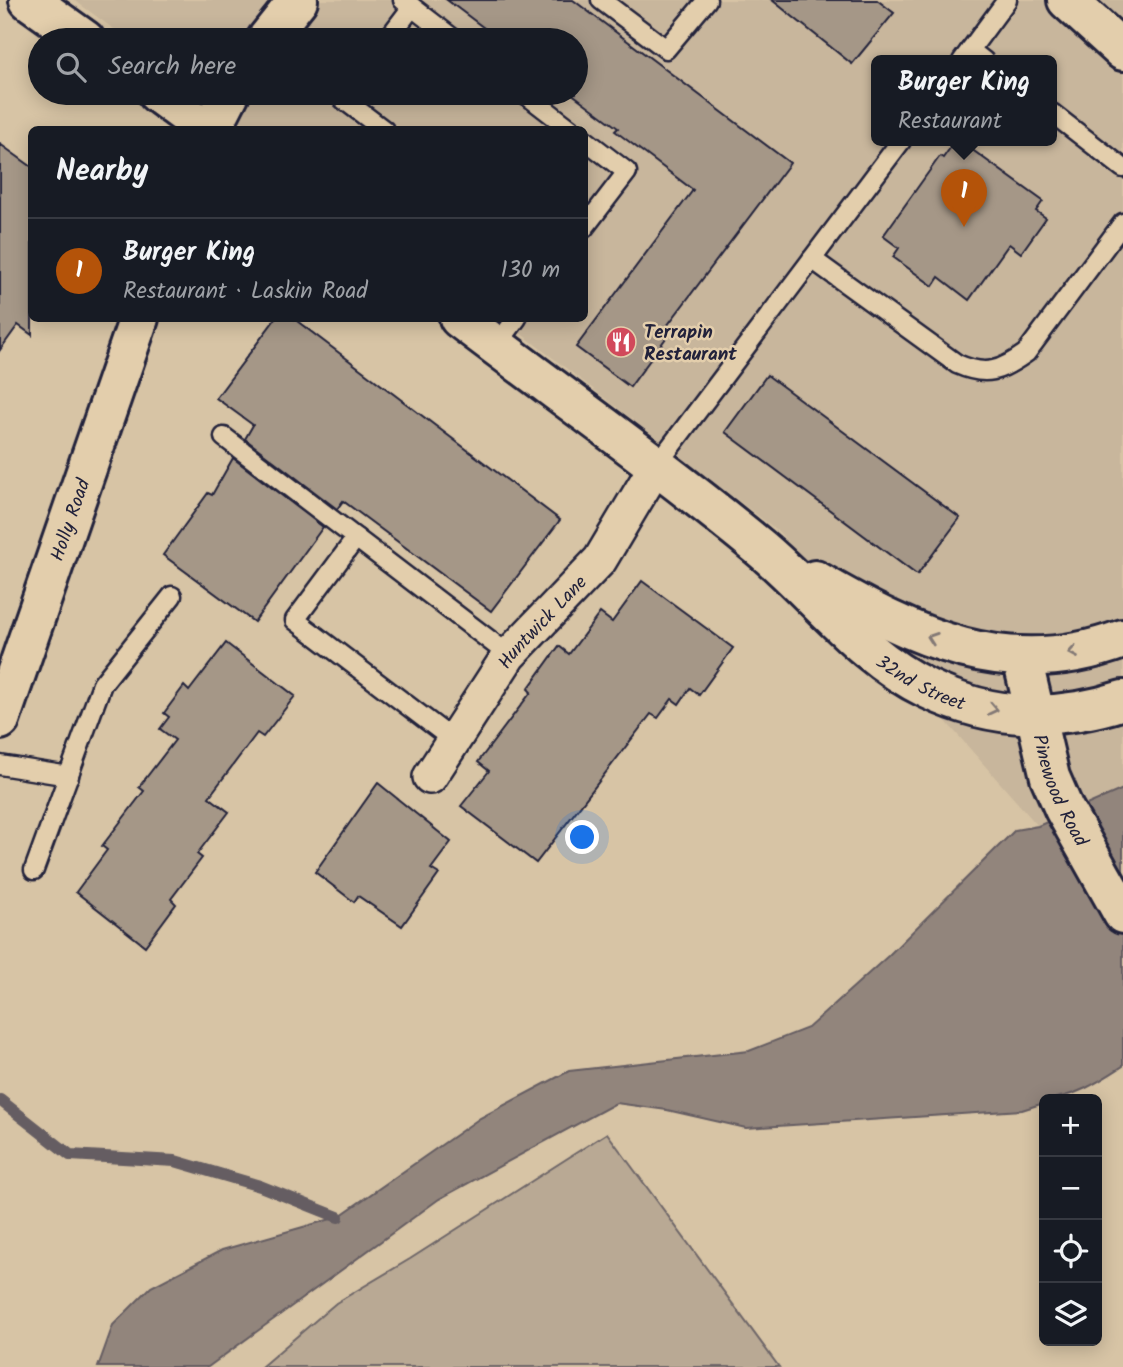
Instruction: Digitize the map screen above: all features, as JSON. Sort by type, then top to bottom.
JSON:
[{"type":"street","points":[[30,0],[68,28]]},
{"type":"street","points":[[276,28],[298,0]]},
{"type":"street","points":[[1067,0],[1123,51]]},
{"type":"street","points":[[173,105],[203,126]]},
{"type":"street","points":[[211,126],[223,105]]},
{"type":"street","name":"Holly Road","points":[[0,720],[138,322]]},
{"type":"street","name":"32nd Street","points":[[472,322],[506,332],[656,466],[760,547],[867,650],[897,671],[958,701],[995,710],[1034,715],[1066,713],[1123,700]]},
{"type":"street","name":"Huntwick Lane","points":[[430,777],[509,655],[600,560],[656,466]]},
{"type":"street","name":"32nd Street","points":[[760,547],[875,615],[906,629],[974,650],[1022,658],[1082,651],[1123,639]]},
{"type":"street","name":"Pinewood Road","points":[[1022,658],[1051,777],[1064,809],[1123,914]]},
{"type":"lane","points":[[601,0],[666,49],[707,0]]},
{"type":"lane","points":[[973,55],[1007,0]]},
{"type":"lane","points":[[394,28],[407,4],[439,28]]},
{"type":"lane","points":[[351,105],[379,126]]},
{"type":"lane","points":[[540,105],[567,126]]},
{"type":"lane","points":[[1057,117],[1123,168]]},
{"type":"lane","points":[[588,142],[627,172],[588,224]]},
{"type":"lane","points":[[656,466],[897,146]]},
{"type":"lane","points":[[812,259],[957,364],[974,372],[991,371],[1009,365],[1026,353],[1123,223]]},
{"type":"lane","points":[[224,437],[509,655]]},
{"type":"lane","points":[[356,538],[295,620],[453,740]]},
{"type":"lane","points":[[34,870],[102,684],[172,596]]},
{"type":"lane","points":[[0,765],[68,776]]},
{"type":"shaded area","points":[[74,0],[1123,0],[1123,789],[1038,826],[779,532],[506,322],[588,322],[588,126],[248,126],[219,105],[588,105],[588,28],[112,28]]},
{"type":"shaded area","points":[[1123,789],[1123,1066],[1096,1083],[1072,1094],[1039,1094],[1039,1105],[1022,1110],[746,1128],[667,1110],[616,1103],[439,1199],[208,1367],[98,1367],[113,1325],[151,1287],[222,1250],[338,1217],[480,1118],[569,1071],[749,1051],[808,1028],[888,956],[1015,830],[1038,826]]},
{"type":"shaded area","points":[[607,1133],[779,1367],[261,1367],[336,1303]]},
{"type":"building","points":[[447,0],[573,0],[790,163],[661,334],[666,338],[630,387],[576,347],[693,190],[615,131],[618,128],[587,105],[588,28],[484,28]]},
{"type":"building","points":[[772,0],[877,0],[894,13],[852,64]]},
{"type":"building","points":[[0,144],[28,164],[28,322],[32,322],[32,335],[18,325],[0,350]]},
{"type":"building","points":[[951,146],[967,146],[1043,201],[1036,211],[1046,218],[1021,253],[1009,244],[969,300],[939,277],[933,286],[893,257],[899,248],[883,236],[940,156],[943,158]]},
{"type":"building","points":[[273,322],[298,322],[560,520],[491,611],[343,501],[337,509],[245,439],[253,425],[216,398]]},
{"type":"building","points":[[767,375],[960,518],[917,575],[725,432]]},
{"type":"building","points":[[233,458],[323,527],[254,622],[163,555],[208,493],[212,495]]},
{"type":"building","points":[[642,581],[733,648],[699,695],[690,688],[679,704],[672,699],[658,718],[651,714],[536,863],[461,806],[489,771],[478,762],[531,692],[528,689],[559,646],[569,654],[600,613],[612,622]]},
{"type":"building","points":[[226,643],[295,696],[263,737],[257,733],[209,797],[229,812],[197,854],[202,858],[171,899],[176,904],[145,946],[76,892],[107,850],[102,846],[144,791],[139,787],[175,740],[160,729],[169,717],[164,713],[184,686],[189,691]]},
{"type":"building","points":[[378,783],[451,842],[431,869],[439,874],[402,926],[358,896],[354,902],[315,872]]},
{"type":"waterway","points":[[0,1100],[70,1155],[175,1161],[260,1186],[338,1217]]},
{"type":"place","name":"Burger King","points":[[964,227]]},
{"type":"place","name":"Terrapin Restaurant","points":[[621,342]]}]
